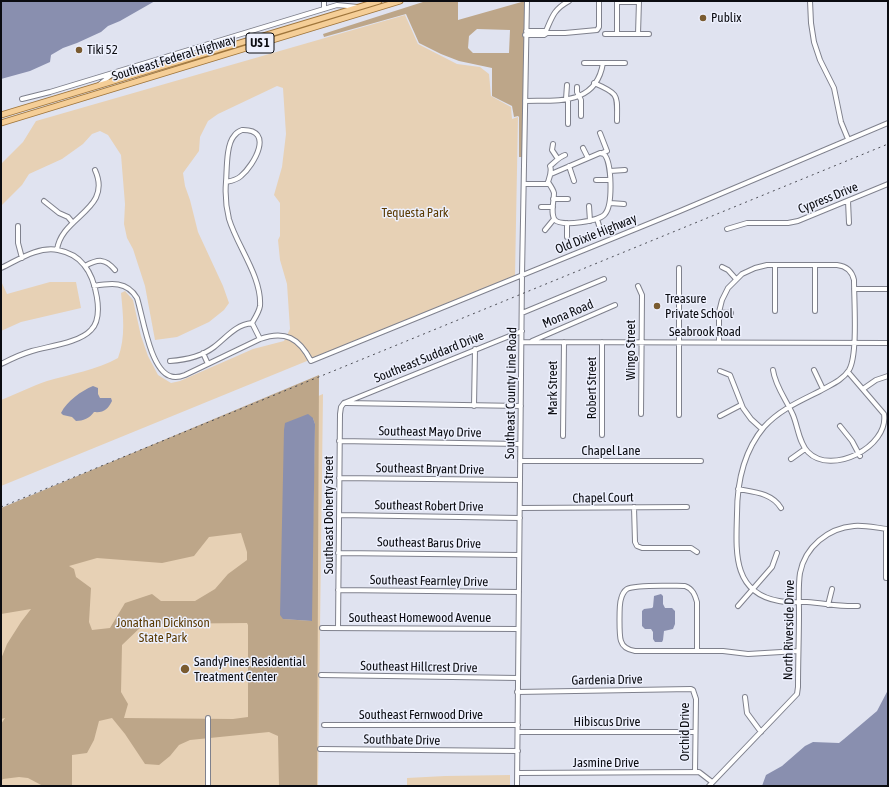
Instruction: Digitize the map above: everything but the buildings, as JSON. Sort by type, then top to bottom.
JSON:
[{"type":"main road","name":"Southeast Federal Highway","points":[[1,115],[379,1]]},
{"type":"main road","name":"Southeast Federal Highway","points":[[1,123],[400,1]]},
{"type":"street","points":[[324,1],[324,9]]},
{"type":"street","name":"Southeast County Line Road","points":[[517,786],[522,275],[527,1]]},
{"type":"street","points":[[547,32],[556,10],[559,6],[568,1]]},
{"type":"street","points":[[526,33],[565,33],[597,30],[599,27],[599,1]]},
{"type":"street","points":[[617,34],[617,1],[639,1],[638,34]]},
{"type":"street","points":[[810,1],[814,42],[820,60],[834,88],[841,122],[848,139]]},
{"type":"street","points":[[337,5],[341,19]]},
{"type":"street","points":[[22,99],[114,73],[337,5],[360,7]]},
{"type":"street","points":[[605,34],[649,34]]},
{"type":"street","points":[[584,63],[625,63]]},
{"type":"street","points":[[525,101],[567,99],[580,96],[594,83],[603,63]]},
{"type":"street","points":[[114,73],[120,86]]},
{"type":"street","points":[[97,86],[114,73]]},
{"type":"street","points":[[594,83],[611,90],[615,95],[617,100],[617,122]]},
{"type":"street","points":[[73,85],[75,93]]},
{"type":"street","points":[[567,85],[568,124]]},
{"type":"street","points":[[577,87],[577,92],[581,100],[581,116]]},
{"type":"street","name":"Old Dixie Highway","points":[[260,339],[276,335],[292,338],[300,344],[311,361],[680,211],[888,123]]},
{"type":"street","points":[[226,182],[240,177],[257,155],[260,140],[253,132],[242,130],[234,136],[228,155],[226,182],[229,218],[254,276],[259,294],[259,311],[252,323]]},
{"type":"street","points":[[551,174],[607,151],[600,133]]},
{"type":"street","points":[[553,144],[552,150],[558,160]]},
{"type":"street","points":[[583,148],[588,158]]},
{"type":"street","points":[[554,219],[559,222],[567,223],[597,219],[604,216],[610,203],[610,171],[606,157],[602,153]]},
{"type":"street","points":[[548,183],[551,174],[550,166],[558,160],[559,157],[564,155]]},
{"type":"street","points":[[568,166],[574,181]]},
{"type":"street","points":[[57,250],[61,236],[91,206],[96,198],[99,182],[95,170]]},
{"type":"street","points":[[610,171],[625,170]]},
{"type":"street","points":[[596,180],[610,180]]},
{"type":"street","points":[[524,182],[548,183]]},
{"type":"street","points":[[545,230],[554,219],[552,189],[548,183]]},
{"type":"street","name":"Cypress Drive","points":[[727,229],[747,223],[798,221],[888,184]]},
{"type":"street","points":[[553,199],[568,199]]},
{"type":"street","points":[[44,201],[59,213],[68,217],[73,223]]},
{"type":"street","points":[[848,201],[849,223]]},
{"type":"street","points":[[610,203],[624,204]]},
{"type":"street","points":[[589,206],[590,220]]},
{"type":"street","points":[[540,207],[553,207]]},
{"type":"street","points":[[597,219],[601,232]]},
{"type":"street","points":[[764,219],[774,223]]},
{"type":"street","points":[[567,223],[567,237]]},
{"type":"street","points":[[18,226],[18,243],[22,258]]},
{"type":"street","points":[[1,268],[36,252],[57,250],[72,255],[85,266],[90,274],[94,286],[98,315],[94,327],[87,334],[73,340],[23,354],[1,364]]},
{"type":"street","points":[[85,266],[99,260],[110,264],[115,270]]},
{"type":"street","points":[[774,311],[775,265]]},
{"type":"street","points":[[718,342],[719,312],[725,294],[736,279],[755,268],[775,265],[837,265],[846,267],[852,274],[854,280],[854,342],[853,359],[848,372],[837,382],[789,407],[777,415],[762,429],[752,445],[745,460],[738,489],[737,558],[743,576],[753,589],[762,596],[785,602],[858,606]]},
{"type":"street","points":[[815,265],[815,311]]},
{"type":"street","points":[[722,267],[728,270],[736,279]]},
{"type":"street","points":[[679,268],[679,414]]},
{"type":"street","points":[[522,313],[604,279]]},
{"type":"street","points":[[94,286],[115,284],[126,286],[134,294],[139,305],[151,349],[160,368],[171,377],[181,377],[260,339],[252,323]]},
{"type":"street","name":"Wingo Street","points":[[638,286],[642,295],[641,414]]},
{"type":"street","points":[[854,289],[888,289]]},
{"type":"street","name":"Mona Road","points":[[530,342],[615,305]]},
{"type":"street","points":[[719,312],[731,313]]},
{"type":"street","points":[[170,360],[182,360],[203,353],[214,347],[232,330],[244,324],[252,323]]},
{"type":"street","name":"Southeast Suddard Drive","points":[[344,403],[522,331]]},
{"type":"street","name":"Seabrook Road","points":[[522,342],[888,343]]},
{"type":"street","name":"Mark Street","points":[[563,436],[564,342]]},
{"type":"street","name":"Robert Street","points":[[602,342],[602,435]]},
{"type":"street","points":[[474,406],[475,349]]},
{"type":"street","points":[[203,353],[208,364]]},
{"type":"street","points":[[774,370],[774,379],[789,407],[805,449],[814,457],[829,461],[846,460],[860,456],[875,447],[881,441]]},
{"type":"street","points":[[814,370],[823,389]]},
{"type":"street","points":[[720,371],[731,376],[742,405],[751,419],[762,429]]},
{"type":"street","points":[[848,372],[884,414],[888,421],[887,431]]},
{"type":"street","points":[[863,390],[876,380],[888,376]]},
{"type":"street","points":[[344,403],[521,406]]},
{"type":"street","name":"Southeast Doherty Street","points":[[338,628],[339,441],[340,410],[344,403]]},
{"type":"street","points":[[720,416],[742,405]]},
{"type":"street","points":[[840,426],[852,441],[860,456]]},
{"type":"street","name":"Southeast Mayo Drive","points":[[339,441],[520,444]]},
{"type":"street","points":[[791,459],[805,449]]},
{"type":"street","name":"Chapel Lane","points":[[520,461],[701,461]]},
{"type":"street","name":"Southeast Bryant Drive","points":[[339,478],[520,480]]},
{"type":"street","points":[[738,489],[768,496],[776,501],[781,508]]},
{"type":"street","name":"Chapel Court","points":[[520,508],[687,507]]},
{"type":"street","points":[[634,508],[635,542],[637,546],[642,548],[691,548],[697,552]]},
{"type":"street","name":"Southeast Robert Drive","points":[[339,515],[520,518]]},
{"type":"street","name":"North Riverside Drive","points":[[710,784],[797,694],[799,582],[803,565],[810,551],[821,539],[837,530],[861,526],[887,529]]},
{"type":"street","points":[[887,529],[886,578],[888,578]]},
{"type":"street","name":"Southeast Barus Drive","points":[[338,553],[519,555]]},
{"type":"street","points":[[738,606],[772,568],[777,553]]},
{"type":"street","points":[[697,651],[696,602],[695,595],[689,588],[685,586],[638,586],[627,589],[622,594],[620,600],[620,635],[621,641],[628,650],[635,651],[697,651],[722,651],[758,654],[798,651]]},
{"type":"street","points":[[828,605],[832,589]]},
{"type":"street","name":"Southeast Fearnley Drive","points":[[338,590],[519,592]]},
{"type":"street","name":"Southeast Homewood Avenue","points":[[322,628],[518,629]]},
{"type":"street","name":"Southeast Hillcrest Drive","points":[[321,675],[518,678]]},
{"type":"street","name":"Gardenia Drive","points":[[517,692],[688,689],[693,690],[694,694]]},
{"type":"street","name":"Orchid Drive","points":[[694,694],[696,699],[695,772],[703,774],[710,784]]},
{"type":"street","points":[[745,698],[747,713],[761,732]]},
{"type":"street","points":[[208,718],[208,786]]},
{"type":"street","name":"Southeast Fernwood Drive","points":[[324,725],[518,725]]},
{"type":"street","name":"Hibiscus Drive","points":[[518,732],[695,732]]},
{"type":"street","name":"Southbate Drive","points":[[320,750],[518,750]]},
{"type":"street","name":"Jasmine Drive","points":[[518,773],[695,772]]},
{"type":"green space","name":"Tequesta Park","points":[[405,15],[418,44],[457,64],[480,67],[489,74],[491,96],[511,107],[512,119],[518,117],[515,276],[1,486],[1,400],[41,383],[92,369],[118,358],[121,350],[123,334],[121,293],[125,291],[133,300],[141,336],[148,356],[158,375],[171,383],[180,381],[253,349],[284,341],[290,329],[287,284],[280,260],[278,240],[280,236],[280,203],[274,195],[282,167],[286,134],[283,88],[277,86],[218,114],[208,121],[200,137],[199,151],[183,173],[185,186],[198,232],[223,286],[229,303],[224,310],[209,322],[177,337],[155,340],[145,286],[133,249],[127,238],[124,224],[125,204],[121,155],[108,135],[100,131],[92,134],[83,144],[62,159],[29,174],[22,185],[1,206],[1,164],[23,142],[36,121]]},
{"type":"green space","points":[[1,281],[7,294],[50,282],[76,282],[81,308],[21,322],[1,331]]},
{"type":"green space","name":"Jonathan Dickinson State Park","points":[[323,394],[318,786],[1,786],[1,530]]},
{"type":"green space","points":[[510,775],[510,786],[407,786],[407,778]]},
{"type":"shaded area","points":[[426,1],[458,1],[458,20],[525,1],[522,157],[519,157],[519,117],[514,117],[512,106],[492,96],[492,68],[459,61],[419,43],[406,14],[324,37],[323,34]],"holes":[[[477,29],[510,30],[509,53],[473,53],[468,48],[469,36]]]},
{"type":"shaded area","name":"Jonathan Dickinson State Park","points":[[319,375],[317,786],[279,786],[278,736],[269,732],[190,740],[179,745],[170,756],[159,765],[145,764],[125,734],[112,718],[99,721],[94,740],[87,753],[72,755],[72,786],[43,786],[28,778],[19,777],[3,779],[1,781],[1,724],[5,718],[1,719],[1,659],[7,644],[31,609],[1,614],[1,508]],"holes":[[[313,418],[315,424],[311,621],[283,619]],[[241,533],[247,552],[247,560],[228,574],[215,589],[195,601],[161,601],[152,594],[125,603],[110,628],[92,630],[89,622],[91,588],[76,577],[74,569],[69,566],[97,558],[162,563],[194,556],[209,537]],[[247,623],[248,717],[233,719],[124,718],[128,704],[121,692],[122,645],[144,624]]]},
{"type":"water","points":[[1,1],[155,1],[120,21],[108,26],[101,32],[63,48],[51,55],[50,62],[30,71],[1,79]]},
{"type":"water","points":[[93,386],[98,388],[100,398],[111,398],[112,401],[107,408],[100,412],[94,412],[84,420],[79,421],[76,421],[72,417],[61,413],[67,404],[75,397]]},
{"type":"water","points":[[308,414],[313,418],[315,424],[312,621],[283,619],[280,615],[284,430],[285,423]]},
{"type":"water","points":[[661,594],[663,596],[663,604],[665,608],[672,608],[675,611],[675,624],[673,629],[664,631],[662,642],[655,642],[651,629],[645,629],[642,626],[642,611],[644,609],[652,608],[654,596]]},
{"type":"water","points":[[888,690],[888,786],[762,786],[766,775],[782,766],[805,746],[813,742],[839,743],[877,711]]},
{"type":"railway","points":[[1,507],[888,144]]},
{"type":"place","name":"Publix","points":[[703,18]]},
{"type":"place","name":"Tiki 52","points":[[79,50]]},
{"type":"place","name":"Treasure Private School","points":[[657,306]]},
{"type":"place","name":"SandyPines Residential Treatment Center","points":[[185,669]]}]
